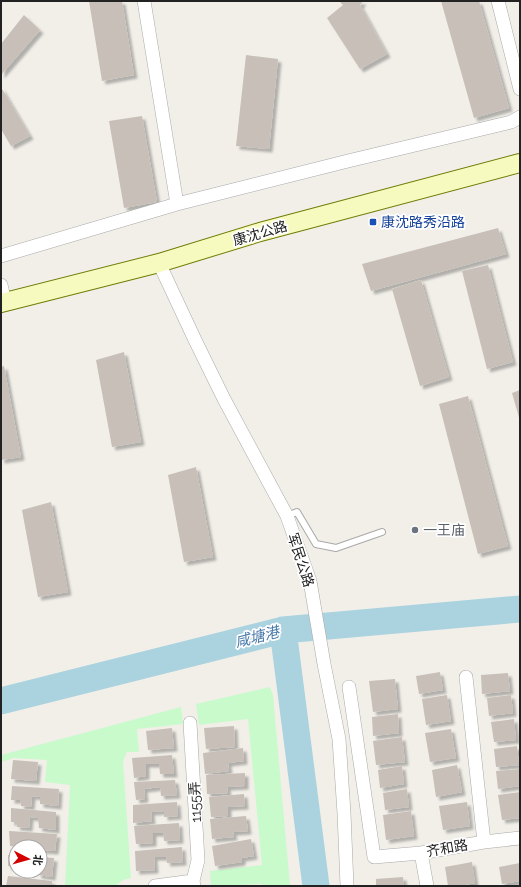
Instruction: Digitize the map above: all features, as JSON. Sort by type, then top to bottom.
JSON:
[{"type":"street","points":[[144,1],[178,204]]},
{"type":"street","points":[[498,1],[520,89]]},
{"type":"street","points":[[1,256],[178,204],[511,122],[520,117]]},
{"type":"street","name":"康沈公路","points":[[3,303],[160,263],[260,232],[520,163]]},
{"type":"street","name":"军民公路","points":[[160,263],[224,399],[287,516],[310,581],[339,740],[344,813],[346,886]]},
{"type":"street","points":[[1,284],[3,303]]},
{"type":"street","points":[[466,676],[484,842]]},
{"type":"street","name":"齐和路","points":[[350,687],[374,857],[421,853],[484,842],[520,838]]},
{"type":"street","name":"1155弄","points":[[155,886],[194,883],[198,860],[190,723]]},
{"type":"street","points":[[421,853],[427,886]]},
{"type":"lane","points":[[287,516],[297,512],[316,544],[336,548],[382,532]]},
{"type":"green space","points":[[270,687],[273,695],[290,886],[263,886],[262,884],[211,886],[210,871],[262,865],[248,719],[199,725],[196,704]]},
{"type":"green space","points":[[181,707],[183,724],[137,729],[139,752],[127,752],[123,761],[131,878],[123,880],[115,886],[65,886],[70,785],[45,782],[47,760],[14,758],[1,762],[1,755]]},
{"type":"building","points":[[89,1],[122,1],[134,75],[102,81]]},
{"type":"building","points":[[339,1],[363,1],[360,5],[387,54],[360,69],[327,18],[343,5]]},
{"type":"building","points":[[441,1],[479,1],[509,108],[474,118]]},
{"type":"building","points":[[24,15],[40,30],[1,75],[1,44]]},
{"type":"building","points":[[246,55],[278,59],[269,149],[236,146]]},
{"type":"building","points":[[1,87],[30,136],[11,146],[1,129]]},
{"type":"building","points":[[142,116],[157,202],[124,208],[109,121]]},
{"type":"building","points":[[498,228],[506,254],[371,291],[362,264]]},
{"type":"building","points":[[488,265],[513,362],[487,369],[462,271]]},
{"type":"building","points":[[421,280],[449,377],[420,386],[392,289]]},
{"type":"building","points":[[124,352],[141,442],[112,447],[96,360]]},
{"type":"building","points":[[4,366],[21,457],[1,460],[1,367]]},
{"type":"building","points":[[520,390],[520,421],[512,393]]},
{"type":"building","points":[[468,396],[508,546],[478,554],[439,404]]},
{"type":"building","points":[[196,467],[213,557],[184,562],[168,475]]},
{"type":"building","points":[[51,502],[68,592],[38,597],[22,510]]},
{"type":"building","points":[[440,672],[443,690],[419,694],[416,676]]},
{"type":"building","points":[[508,673],[510,691],[482,694],[481,675]]},
{"type":"building","points":[[395,679],[398,709],[373,712],[369,681]]},
{"type":"building","points":[[447,695],[451,721],[426,725],[422,699]]},
{"type":"building","points":[[511,695],[513,713],[489,716],[487,698]]},
{"type":"building","points":[[398,714],[399,733],[373,736],[372,717]]},
{"type":"building","points":[[514,719],[516,740],[494,742],[491,722]]},
{"type":"building","points":[[234,726],[235,747],[206,749],[204,728]]},
{"type":"building","points":[[172,728],[174,748],[148,750],[146,731]]},
{"type":"building","points":[[451,729],[456,758],[430,762],[425,733]]},
{"type":"building","points":[[402,737],[405,762],[376,765],[373,741]]},
{"type":"building","points":[[517,746],[519,765],[496,767],[494,749]]},
{"type":"building","points":[[243,748],[244,761],[228,763],[229,771],[205,774],[203,753]]},
{"type":"building","points":[[172,755],[174,774],[160,774],[159,764],[146,764],[146,776],[134,778],[132,758]]},
{"type":"building","points":[[13,760],[38,762],[36,781],[11,779]]},
{"type":"building","points":[[457,765],[462,792],[436,797],[432,770]]},
{"type":"building","points":[[402,766],[404,784],[380,788],[378,770]]},
{"type":"building","points":[[520,769],[520,786],[498,789],[496,771]]},
{"type":"building","points":[[245,773],[245,786],[227,787],[228,793],[207,794],[206,775]]},
{"type":"building","points":[[175,780],[177,795],[161,796],[160,787],[144,789],[145,799],[136,800],[134,782]]},
{"type":"building","points":[[12,786],[59,789],[58,806],[40,804],[40,797],[32,796],[31,807],[21,806],[20,800],[11,800]]},
{"type":"building","points":[[407,789],[409,807],[385,810],[383,793]]},
{"type":"building","points":[[520,792],[520,818],[502,820],[498,795]]},
{"type":"building","points":[[244,794],[245,806],[228,807],[228,816],[211,817],[209,797]]},
{"type":"building","points":[[177,802],[178,816],[164,817],[164,811],[151,812],[152,821],[133,823],[133,805]]},
{"type":"building","points":[[467,802],[470,826],[443,830],[439,806]]},
{"type":"building","points":[[11,808],[56,812],[56,830],[39,828],[38,818],[30,817],[29,828],[17,827],[16,822],[11,822]]},
{"type":"building","points":[[411,811],[414,836],[386,840],[383,815]]},
{"type":"building","points":[[246,816],[248,831],[233,832],[234,837],[212,839],[210,819]]},
{"type":"building","points":[[179,823],[180,840],[164,841],[163,833],[153,833],[153,843],[136,844],[134,826]]},
{"type":"building","points":[[9,831],[57,834],[55,851],[48,851],[48,839],[10,839]]},
{"type":"building","points":[[251,839],[254,856],[242,858],[242,862],[215,866],[212,846]]},
{"type":"building","points":[[182,847],[183,862],[167,863],[166,857],[154,857],[155,870],[136,871],[135,851]]},
{"type":"building","points":[[48,858],[54,858],[52,877],[48,876]]},
{"type":"building","points":[[472,862],[475,883],[459,886],[448,886],[445,867]]},
{"type":"building","points":[[520,863],[520,881],[502,884],[499,867]]},
{"type":"building","points":[[8,876],[8,879],[52,881],[52,886],[6,886]]},
{"type":"building","points":[[403,877],[404,886],[376,886],[376,879]]},
{"type":"waterway","name":"咸塘港","points":[[1,701],[283,630],[520,609]]},
{"type":"waterway","points":[[283,630],[316,886]]},
{"type":"place","name":"康沈路秀沿路","points":[[373,222]]},
{"type":"place","name":"一王庙","points":[[415,530]]}]
